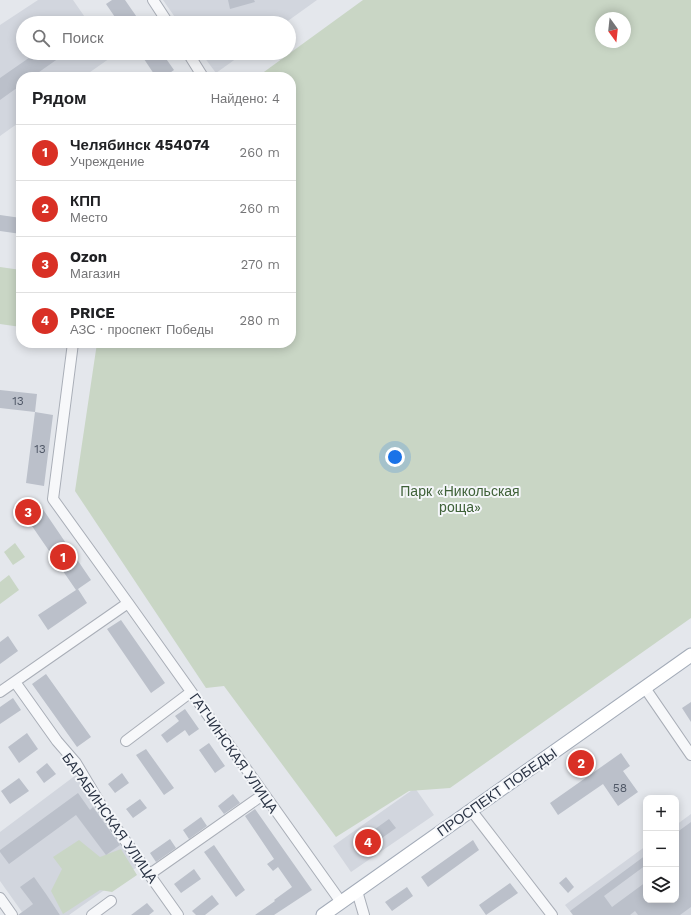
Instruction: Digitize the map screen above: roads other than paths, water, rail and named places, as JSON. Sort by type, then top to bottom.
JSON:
[{"type":"main road","name":"ПРОСПЕКТ ПОБЕДЫ","points":[[323,915],[691,655]]},
{"type":"street","points":[[153,0],[163,16]]},
{"type":"street","points":[[192,60],[200,72]]},
{"type":"street","name":"ГАТЧИНСКАЯ УЛИЦА","points":[[72,348],[53,499],[341,902]]},
{"type":"street","points":[[0,692],[128,603]]},
{"type":"street","name":"БАРАБИНСКАЯ УЛИЦА","points":[[15,682],[56,742],[76,763],[107,815],[178,915]]},
{"type":"street","points":[[645,688],[691,755]]},
{"type":"street","points":[[126,741],[191,692]]},
{"type":"street","points":[[150,874],[264,794]]},
{"type":"street","points":[[471,810],[552,915]]},
{"type":"street","points":[[357,891],[364,915]]},
{"type":"street","points":[[0,898],[12,915]]},
{"type":"street","points":[[92,915],[111,902]]},
{"type":"place","name":"Ozon","points":[[28,512]]},
{"type":"place","name":"Челябинск 454074","points":[[63,557]]},
{"type":"place","name":"КПП","points":[[581,763]]},
{"type":"place","name":"PRICE","points":[[368,842]]},
{"type":"park label","name":"Парк «Никольская роща»","points":[[460,500]]}]
